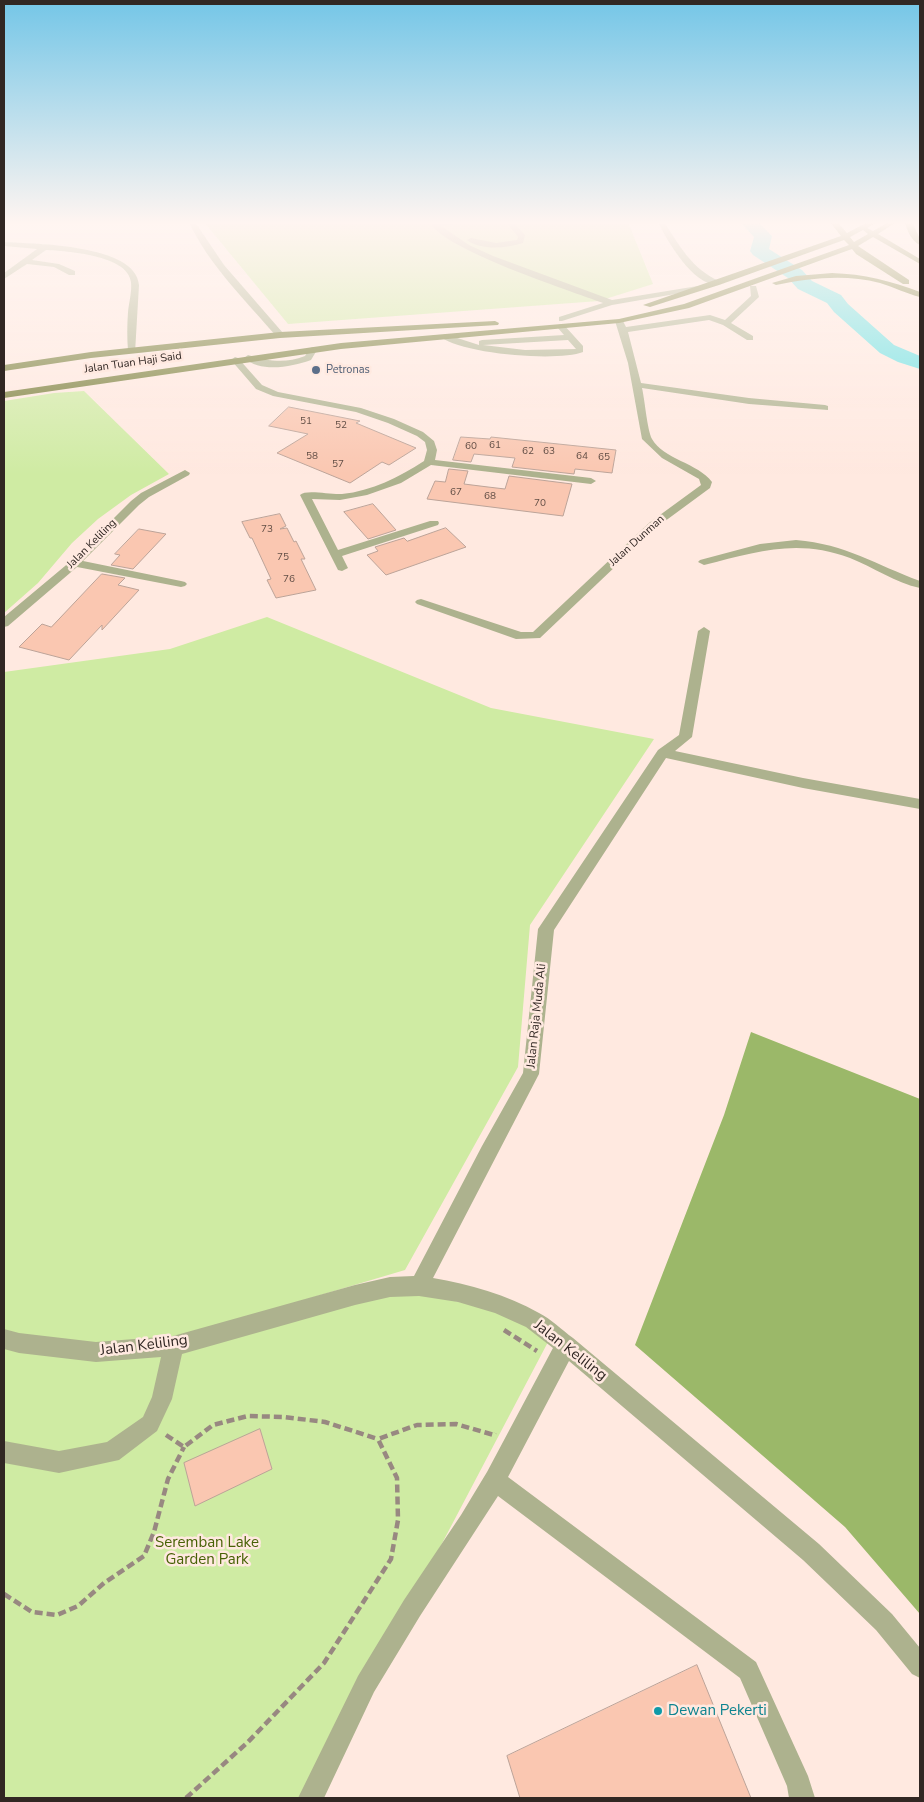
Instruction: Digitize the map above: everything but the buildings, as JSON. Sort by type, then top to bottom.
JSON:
[{"type":"main road","name":"Jalan Tuan Haji Said","points":[[313,350],[561,323],[644,306]]},
{"type":"main road","name":"Jalan Tuan Haji Said","points":[[4,368],[132,351],[280,335],[561,323],[621,325],[686,306]]},
{"type":"main road","name":"Jalan Tuan Haji Said","points":[[4,395],[248,358]]},
{"type":"street","points":[[132,306],[130,330],[132,351]]},
{"type":"street","points":[[255,306],[280,335]]},
{"type":"street","points":[[445,337],[465,344],[512,354],[568,353],[580,350],[580,348],[561,323],[601,306]]},
{"type":"street","points":[[726,323],[744,306]]},
{"type":"street","points":[[621,325],[710,317],[726,323],[750,338]]},
{"type":"street","name":"Jalan Dunman","points":[[421,602],[520,636],[536,635],[653,525],[706,486],[707,482],[703,477],[652,446],[647,439],[637,385],[621,325]]},
{"type":"street","points":[[465,344],[570,337]]},
{"type":"street","points":[[248,358],[266,364],[280,364],[308,358],[313,350]]},
{"type":"street","points":[[235,360],[259,387],[276,394],[358,410],[391,421],[420,434],[429,441],[432,450],[429,462],[413,474],[363,493],[339,497],[305,495],[342,568]]},
{"type":"street","points":[[637,385],[825,408]]},
{"type":"street","points":[[429,462],[592,481]]},
{"type":"street","name":"Jalan Keliling","points":[[4,623],[75,563],[135,502],[185,473]]},
{"type":"street","points":[[335,555],[434,523]]},
{"type":"street","points":[[704,562],[781,543],[805,543],[826,546],[853,555],[902,579],[920,585]]},
{"type":"street","points":[[75,563],[181,584]]},
{"type":"street","name":"Jalan Raja Muda Ali","points":[[419,1286],[488,1152],[532,1074],[546,929],[663,753],[685,737],[704,631]]},
{"type":"street","points":[[663,753],[803,783],[920,804]]},
{"type":"street","name":"Jalan Keliling","points":[[4,1339],[19,1343],[96,1352],[173,1346],[390,1287],[419,1286],[458,1292],[497,1304],[533,1320],[566,1345],[811,1552],[884,1622],[920,1666]]},
{"type":"street","points":[[310,1798],[366,1684],[412,1608],[469,1523],[495,1480],[566,1345]]},
{"type":"street","points":[[4,1452],[59,1462],[111,1452],[150,1424],[162,1399],[173,1346]]},
{"type":"street","points":[[495,1480],[748,1670],[799,1785],[802,1798]]},
{"type":"path","points":[[499,1327],[538,1351],[534,1360]]},
{"type":"path","points":[[4,1594],[32,1612],[56,1616],[78,1606],[104,1583],[144,1556],[154,1532],[168,1479],[184,1447],[214,1425],[248,1416],[284,1417],[325,1422],[378,1439],[417,1425],[456,1424],[494,1435],[499,1427]]},
{"type":"path","points":[[150,1424],[184,1447]]},
{"type":"path","points":[[186,1798],[248,1742],[324,1663],[391,1559],[398,1520],[397,1478],[378,1439]]},
{"type":"green space","points":[[273,306],[530,306],[288,324]]},
{"type":"green space","points":[[84,391],[169,474],[131,495],[98,519],[72,543],[38,583],[4,613],[4,401],[54,393]]},
{"type":"green space","points":[[267,617],[491,708],[654,739],[530,925],[518,1067],[405,1270],[176,1338],[99,1343],[22,1336],[4,1331],[4,672],[170,649]]},
{"type":"green space","points":[[751,1032],[920,1099],[920,1614],[845,1527],[635,1345],[724,1115]]},
{"type":"green space","name":"Seremban Lake Garden Park","points":[[415,1292],[517,1315],[548,1342],[308,1798],[4,1798],[4,1346],[85,1360],[380,1294]]},
{"type":"waterway","points":[[840,306],[887,349],[920,363]]},
{"type":"place","name":"Petronas","points":[[316,370]]},
{"type":"place","name":"Dewan Pekerti","points":[[658,1711]]}]
